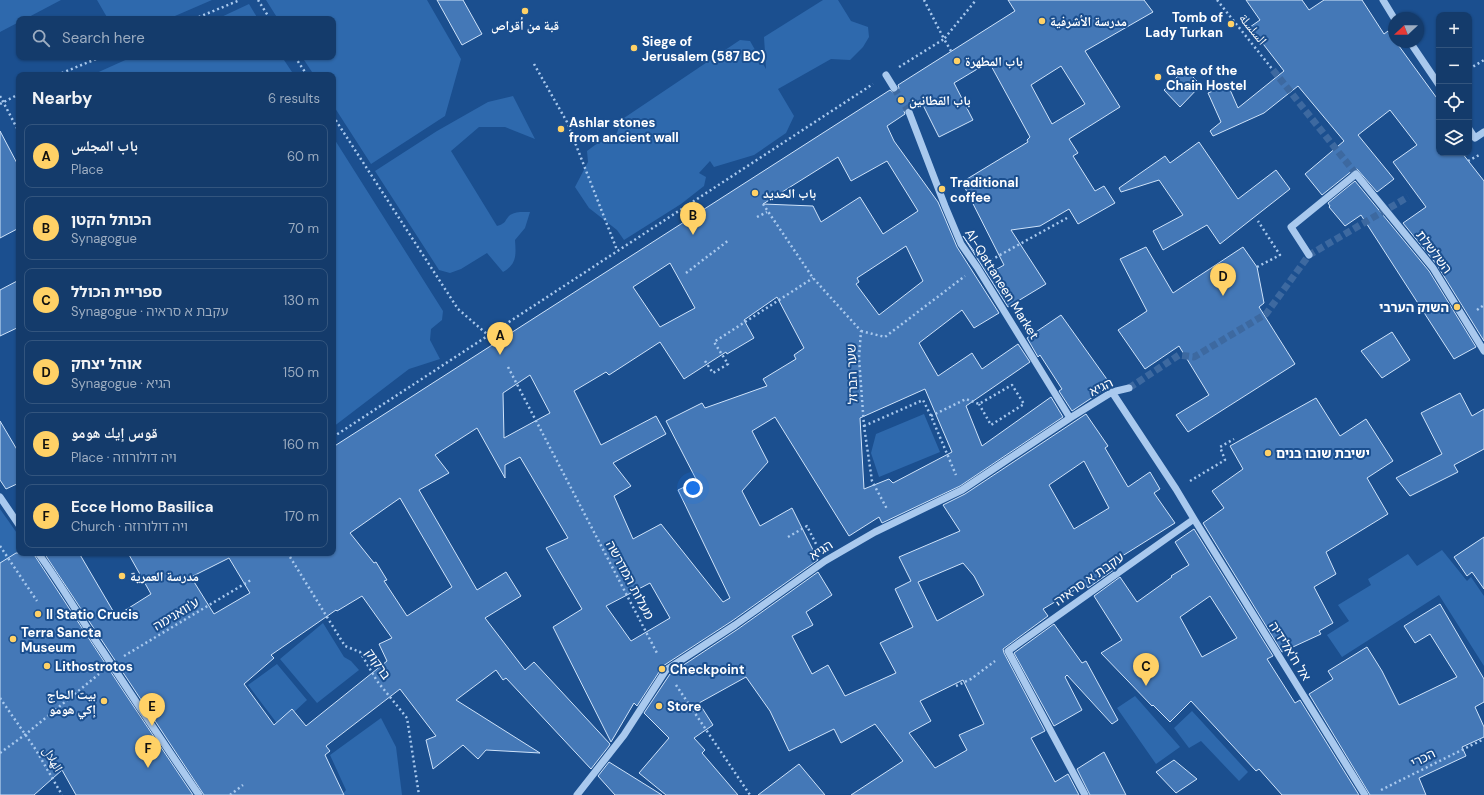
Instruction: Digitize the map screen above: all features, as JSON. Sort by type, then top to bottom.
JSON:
[{"type":"street","points":[[1382,0],[1390,12]]},
{"type":"street","points":[[1414,48],[1438,84]]},
{"type":"street","points":[[886,75],[894,88]]},
{"type":"street","name":"Al-Qattaneen Market","points":[[909,112],[961,244],[977,267],[1070,418]]},
{"type":"street","points":[[1472,134],[1475,138],[1484,132]]},
{"type":"street","name":"השלשלת","points":[[1309,255],[1291,227],[1356,174],[1433,268],[1484,351]]},
{"type":"street","name":"הגיא","points":[[577,795],[624,735],[666,670],[735,625],[825,561],[874,532],[962,490],[1070,418],[1112,392],[1129,388]]},
{"type":"street","points":[[1112,392],[1194,519]]},
{"type":"street","points":[[0,497],[16,521]]},
{"type":"street","name":"עקבת א סראיה","points":[[1008,651],[1194,519]]},
{"type":"street","name":"אל ח'אלידיה","points":[[1194,519],[1365,795]]},
{"type":"street","points":[[40,556],[61,584],[74,608],[199,795]]},
{"type":"street","points":[[1008,651],[1085,795]]},
{"type":"path","points":[[201,16],[240,0]]},
{"type":"path","points":[[258,0],[268,16]]},
{"type":"path","points":[[924,0],[944,39],[952,51]]},
{"type":"path","points":[[336,435],[617,250],[944,39],[976,0]]},
{"type":"path","name":"السلسلة","points":[[1217,0],[1273,70]]},
{"type":"path","points":[[64,72],[94,60]]},
{"type":"path","points":[[297,60],[305,72]]},
{"type":"path","points":[[1472,67],[1484,60]]},
{"type":"path","points":[[534,64],[567,122],[617,250]]},
{"type":"path","points":[[0,96],[16,126]]},
{"type":"path","points":[[0,104],[16,96]]},
{"type":"path","points":[[336,121],[458,309],[488,335],[493,343]]},
{"type":"path","points":[[1468,161],[1484,153]]},
{"type":"path","name":"שער הברזל","points":[[763,204],[813,278],[861,331],[859,358],[864,426],[872,481],[895,523]]},
{"type":"path","points":[[757,218],[767,212]]},
{"type":"path","points":[[861,331],[885,337],[977,267],[1067,218]]},
{"type":"path","points":[[1258,221],[1280,255],[1258,267]]},
{"type":"path","points":[[686,273],[729,240]]},
{"type":"path","points":[[705,362],[712,373],[728,364],[714,342],[813,278]]},
{"type":"path","name":"מעלות המדרשה","points":[[508,367],[666,670],[750,795]]},
{"type":"path","points":[[931,416],[966,399],[980,404],[992,425],[1024,404],[1012,385],[980,404]]},
{"type":"path","points":[[864,426],[923,400],[962,490]]},
{"type":"path","points":[[1176,489],[1225,460],[1220,447],[1234,439]]},
{"type":"path","points":[[788,537],[807,526],[825,561]]},
{"type":"path","points":[[0,546],[37,601]]},
{"type":"path","name":"ברקוק","points":[[290,557],[346,646],[360,652],[377,681],[407,718],[419,795]]},
{"type":"path","name":"ע'וואנימה","points":[[0,753],[26,734],[111,664],[251,580]]},
{"type":"path","points":[[956,686],[971,678],[1008,651]]},
{"type":"path","name":"الهلال","points":[[0,698],[26,734],[62,795]]},
{"type":"path","name":"הכרי","points":[[1379,792],[1484,739]]},
{"type":"path","points":[[230,795],[243,785]]},
{"type":"shaded area","points":[[0,0],[61,0],[31,16],[16,16],[16,24],[0,32]]},
{"type":"shaded area","points":[[97,0],[212,0],[175,16],[106,16]]},
{"type":"shaded area","points":[[266,0],[427,0],[461,59],[445,116],[371,164],[336,110],[336,72],[312,72],[304,60],[336,60],[336,16],[276,16]]},
{"type":"shaded area","points":[[823,0],[838,0],[851,21],[868,27],[869,37],[863,47],[850,60],[831,59],[778,89],[794,116],[786,133],[754,155],[714,167],[710,161],[699,173],[706,177],[704,186],[681,204],[624,240],[617,230],[589,208],[575,187],[588,162],[587,151],[617,133],[621,120],[740,40],[750,41],[766,69],[764,37]]},
{"type":"shaded area","points":[[249,4],[256,16],[223,16]]},
{"type":"shaded area","points":[[125,60],[284,60],[292,72],[99,72]]},
{"type":"shaded area","points":[[513,96],[535,139],[505,127],[479,127],[451,151],[497,226],[504,223],[512,214],[530,212],[525,228],[515,240],[515,259],[511,266],[503,272],[487,253],[461,269],[450,273],[439,270],[375,171],[437,131],[488,102]]},
{"type":"shaded area","points":[[336,142],[443,311],[442,320],[431,329],[430,340],[440,359],[409,369],[336,425]]},
{"type":"shaded area","points":[[924,414],[940,452],[879,477],[871,453],[876,434]]},
{"type":"shaded area","points":[[0,509],[16,532],[16,556],[18,556],[0,598]]},
{"type":"shaded area","points":[[1442,550],[1467,581],[1471,577],[1484,596],[1484,666],[1439,595],[1342,657],[1327,635],[1349,621],[1338,605],[1371,585],[1368,579],[1408,554],[1417,566]]},
{"type":"shaded area","points":[[323,623],[344,657],[351,661],[359,670],[317,703],[280,659]]},
{"type":"shaded area","points":[[277,664],[307,700],[279,726],[248,685]]},
{"type":"shaded area","points":[[1135,696],[1180,747],[1156,764],[1117,708]]},
{"type":"shaded area","points":[[1192,711],[1248,772],[1239,781],[1201,741],[1189,748],[1174,728]]},
{"type":"shaded area","points":[[381,718],[396,747],[402,795],[342,795],[346,790],[330,755]]},
{"type":"building","points":[[437,0],[463,0],[482,34],[462,45]]},
{"type":"building","points":[[1008,0],[1144,0],[1153,12],[1085,51],[1120,107],[1069,139],[1078,153],[1073,156],[1095,191],[1104,186],[1115,203],[1078,224],[1069,209],[1040,226],[1011,230],[1046,284],[1008,307],[963,236],[990,273],[1004,265],[962,182],[1028,142],[1027,140],[1030,137],[989,62],[954,83],[973,120],[939,137],[922,103],[913,109],[910,107],[907,108],[904,111],[905,114],[887,126],[894,141],[938,202],[957,247],[999,313],[974,328],[962,310],[919,343],[938,376],[972,353],[982,369],[1018,344],[1030,362],[966,406],[982,446],[1051,397],[1063,417],[960,486],[882,523],[879,517],[849,536],[775,417],[752,431],[768,462],[742,491],[760,526],[792,508],[818,560],[732,621],[663,666],[637,706],[634,703],[611,742],[553,627],[582,609],[546,548],[568,538],[520,457],[505,465],[505,478],[477,428],[435,455],[449,473],[419,490],[477,590],[506,572],[521,596],[485,618],[525,670],[534,662],[610,744],[609,746],[591,769],[506,678],[503,680],[496,670],[456,700],[540,753],[486,750],[478,759],[463,745],[433,769],[426,740],[436,736],[400,689],[326,746],[330,751],[325,755],[344,795],[204,795],[46,556],[81,556],[116,616],[151,594],[130,556],[336,556],[336,445],[890,90],[894,93],[897,92],[899,88],[898,85],[1015,11]],"holes":[[[1061,66],[1085,104],[1052,124],[1031,85]],[[838,157],[851,181],[887,161],[918,211],[883,234],[860,197],[821,222],[813,206],[763,204]],[[906,246],[923,281],[879,315],[856,284],[859,282],[857,278]],[[670,263],[695,308],[660,327],[633,287]],[[777,297],[804,348],[794,355],[796,359],[763,379],[767,386],[705,408],[702,403],[666,421],[697,481],[678,490],[730,598],[723,602],[661,524],[633,539],[614,496],[631,486],[613,463],[666,434],[656,416],[601,445],[574,391],[606,372],[609,375],[660,342],[684,379],[726,352],[727,354],[754,338],[744,320]],[[530,375],[550,413],[504,438],[503,393]],[[925,389],[952,452],[893,483],[889,479],[864,489],[860,418]],[[400,498],[452,587],[407,616],[384,581],[387,580],[376,562],[374,563],[350,533]],[[229,558],[250,593],[214,614],[191,577]],[[650,583],[670,618],[631,641],[606,606]],[[362,596],[392,638],[379,644],[387,661],[306,726],[292,709],[274,725],[244,684],[274,658],[271,655],[336,610],[337,611]]]},
{"type":"building","points":[[1246,0],[1302,0],[1309,10],[1324,0],[1362,0],[1384,34],[1388,31],[1388,48],[1400,48],[1436,97],[1436,156],[1464,156],[1484,181],[1484,341],[1437,265],[1403,223],[1426,207],[1393,162],[1417,145],[1390,110],[1358,135],[1394,179],[1377,192],[1357,169],[1353,170],[1322,195],[1305,174],[1344,141],[1298,86],[1264,113],[1213,136],[1210,131],[1221,122],[1208,93],[1228,85],[1238,108],[1284,71],[1250,27],[1260,20]]},
{"type":"building","points":[[1185,69],[1201,85],[1180,107],[1164,90]]},
{"type":"building","points":[[0,131],[16,161],[16,230],[0,238]]},
{"type":"building","points":[[1199,142],[1238,199],[1276,170],[1290,189],[1220,244],[1207,225],[1163,250],[1153,231],[1183,215],[1159,180],[1121,192],[1119,188],[1165,156],[1170,163]]},
{"type":"building","points":[[1355,181],[1429,271],[1476,347],[1454,359],[1361,215],[1345,226],[1329,207],[1330,206],[1328,203]]},
{"type":"building","points":[[1146,247],[1173,293],[1243,247],[1257,267],[1264,303],[1259,307],[1295,364],[1188,432],[1176,415],[1209,395],[1179,346],[1145,369],[1118,330],[1147,311],[1120,259]]},
{"type":"building","points":[[16,282],[16,328],[0,336],[0,290]]},
{"type":"building","points":[[1061,315],[1111,385],[1072,411],[1059,391],[1062,389],[1040,355],[1038,357],[1027,338]]},
{"type":"building","points":[[1392,332],[1410,360],[1382,378],[1361,351]]},
{"type":"building","points":[[1460,393],[1472,416],[1484,409],[1484,449],[1454,465],[1458,472],[1410,496],[1396,478],[1442,454],[1421,413]]},
{"type":"building","points":[[1316,398],[1340,436],[1366,419],[1393,461],[1367,478],[1388,514],[1326,552],[1336,574],[1314,587],[1333,623],[1319,631],[1321,634],[1282,652],[1203,523],[1224,508],[1212,491],[1243,469],[1230,446]]},
{"type":"building","points":[[1086,414],[1108,446],[1105,448],[1128,487],[1150,472],[1160,489],[1154,493],[1175,523],[1111,563],[1115,569],[1088,588],[1085,584],[1043,609],[1048,616],[1003,649],[1045,731],[1031,738],[1055,782],[1068,774],[1079,795],[851,795],[903,761],[875,724],[841,743],[834,729],[789,751],[770,711],[746,677],[699,703],[713,725],[694,738],[705,750],[702,753],[738,795],[666,795],[639,773],[669,738],[644,713],[670,674],[738,629],[818,572],[832,595],[806,612],[813,625],[792,636],[812,674],[828,665],[845,696],[896,673],[880,643],[913,627],[895,589],[911,581],[899,557],[960,531],[943,505],[965,494]],"holes":[[[1084,461],[1109,508],[1074,529],[1049,485]],[[963,563],[974,576],[984,595],[937,621],[918,582]],[[963,680],[984,724],[959,735],[967,750],[935,768],[909,733],[931,721],[920,701]]]},
{"type":"building","points":[[0,421],[16,448],[16,484],[6,489],[0,480]]},
{"type":"building","points":[[1194,529],[1273,656],[1267,659],[1295,703],[1300,700],[1359,795],[1282,795],[1259,769],[1256,771],[1191,701],[1170,722],[1153,705],[1152,706],[1101,653],[1122,640],[1094,596],[1120,577],[1137,602],[1172,577],[1171,576],[1189,565],[1175,542]],"holes":[[[1210,596],[1237,638],[1202,657],[1180,617]]]},
{"type":"building","points":[[1484,537],[1484,589],[1472,572],[1467,576],[1454,557]]},
{"type":"building","points":[[16,553],[16,556],[35,556],[193,795],[76,795],[62,770],[34,795],[0,795],[0,563]]},
{"type":"building","points":[[1440,604],[1484,679],[1484,702],[1475,707],[1484,727],[1484,737],[1462,747],[1466,756],[1419,778],[1426,795],[1370,795],[1309,694],[1333,679],[1328,671],[1367,647],[1382,671],[1399,705],[1457,677],[1430,634],[1415,643],[1404,626]]},
{"type":"building","points":[[1054,624],[1082,663],[1086,661],[1118,720],[1112,724],[1067,675],[1065,677],[1082,710],[1054,726],[1014,653]]},
{"type":"building","points":[[1104,752],[1126,795],[1090,795],[1077,769]]},
{"type":"building","points":[[1174,760],[1197,779],[1176,793],[1156,772]]},
{"type":"building","points":[[609,762],[662,795],[615,795],[598,776]]},
{"type":"building","points":[[799,764],[825,795],[758,795]]},
{"type":"tunnel","points":[[1273,70],[1356,174]]},
{"type":"tunnel","points":[[894,88],[909,112]]},
{"type":"tunnel","points":[[1129,388],[1179,355],[1194,357],[1266,314],[1309,255],[1408,197]]},
{"type":"place","name":"قبة من أقراص","points":[[525,11]]},
{"type":"place","name":"مدرسة الأشرفية","points":[[1042,21]]},
{"type":"place","name":"Tomb of Lady Turkan","points":[[1231,24]]},
{"type":"place","name":"Siege of Jerusalem (587 BC)","points":[[634,48]]},
{"type":"place","name":"باب المطهرة","points":[[957,61]]},
{"type":"place","name":"Gate of the Chain Hostel","points":[[1158,77]]},
{"type":"place","name":"باب القطانين","points":[[901,100]]},
{"type":"place","name":"Ashlar stones from ancient wall","points":[[561,129]]},
{"type":"place","name":"Traditional coffee","points":[[942,189]]},
{"type":"place","name":"باب الحديد","points":[[755,193]]},
{"type":"place","name":"הכותל הקטן","points":[[693,235]]},
{"type":"place","name":"אוהל יצחק","points":[[1223,296]]},
{"type":"place","name":"השוק הערבי","points":[[1457,307]]},
{"type":"place","name":"باب المجلس","points":[[500,355]]},
{"type":"place","name":"ישיבת שובו בנים","points":[[1268,453]]},
{"type":"place","name":"مدرسة العمرية","points":[[122,576]]},
{"type":"place","name":"II Statio Crucis","points":[[38,614]]},
{"type":"place","name":"Terra Sancta Museum","points":[[13,639]]},
{"type":"place","name":"Lithostrotos","points":[[47,666]]},
{"type":"place","name":"Checkpoint","points":[[662,669]]},
{"type":"place","name":"ספריית הכולל","points":[[1146,686]]},
{"type":"place","name":"بيت الحاج إكي هومو","points":[[104,701]]},
{"type":"place","name":"Store","points":[[659,706]]},
{"type":"place","name":"قوس إيك هومو","points":[[152,726]]},
{"type":"place","name":"Ecce Homo Basilica","points":[[148,768]]}]
